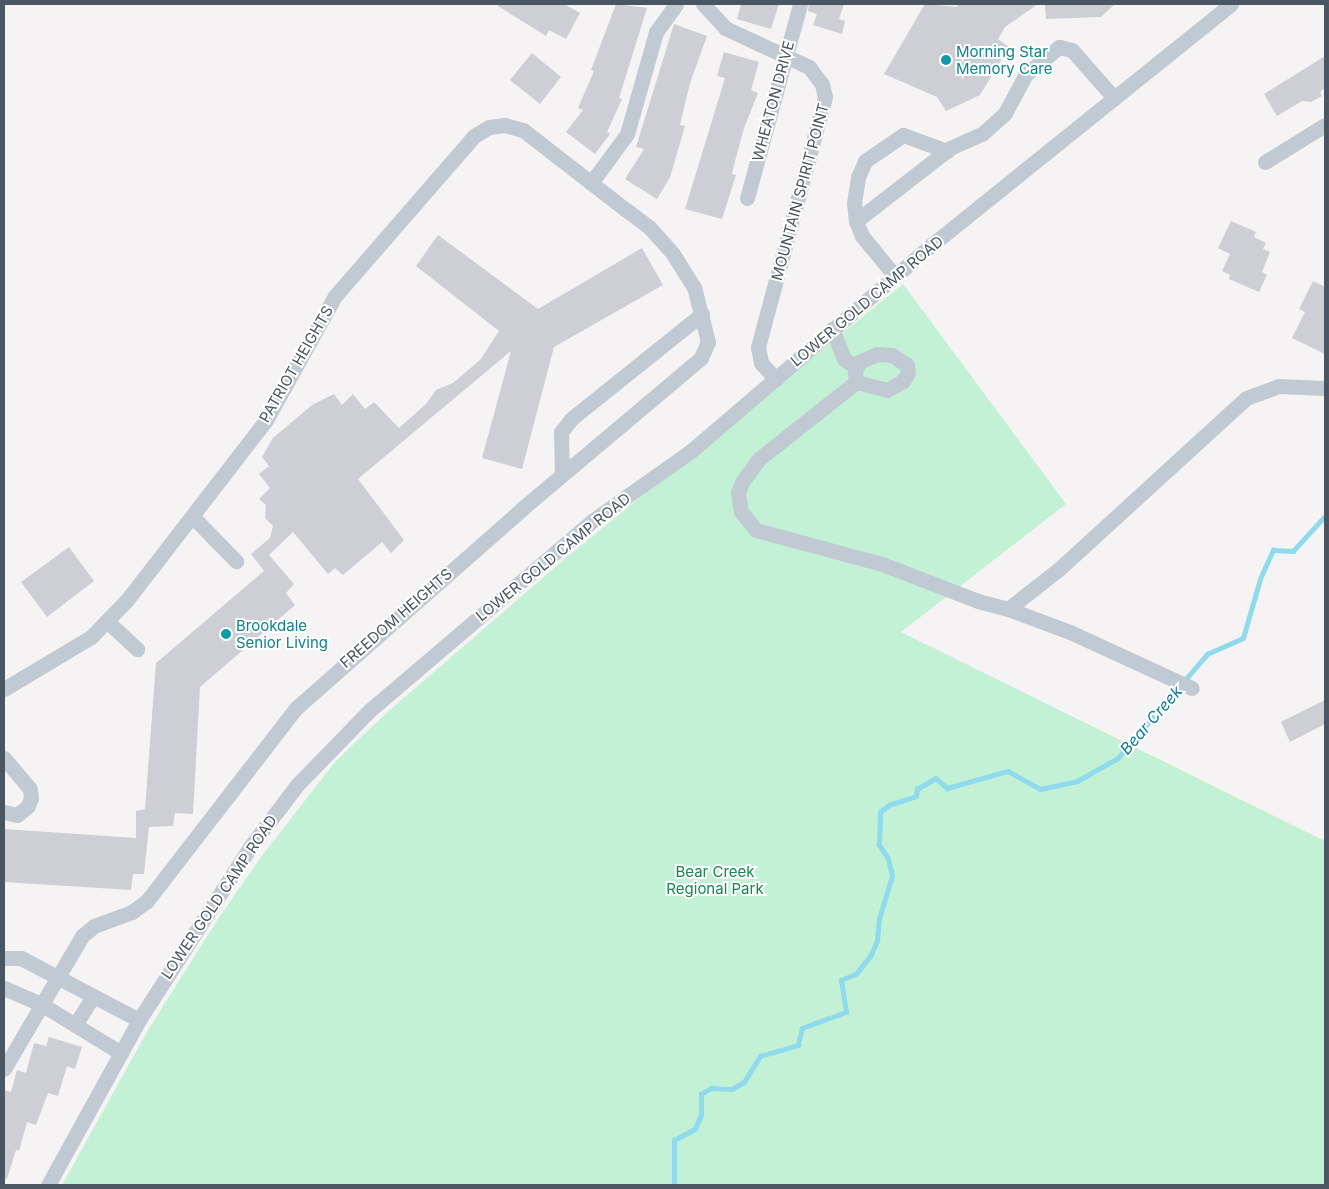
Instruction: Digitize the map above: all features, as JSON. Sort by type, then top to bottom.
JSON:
[{"type":"street","points":[[597,187],[627,134],[656,32],[676,4]]},
{"type":"street","name":"MOUNTAIN SPIRIT POINT","points":[[704,4],[725,28],[786,54],[814,72],[822,84],[825,97],[758,347],[760,363],[776,379]]},
{"type":"street","name":"WHEATON DRIVE","points":[[747,198],[800,4]]},
{"type":"street","name":"LOWER GOLD CAMP ROAD","points":[[48,1185],[139,1020],[250,847],[297,785],[370,710],[592,521],[691,451],[896,276],[1231,4]]},
{"type":"street","points":[[856,221],[947,151],[982,134],[1005,113],[1026,74],[1059,47],[1072,50],[1114,98]]},
{"type":"street","name":"PATRIOT HEIGHTS","points":[[4,689],[72,651],[108,622],[193,516],[266,420],[335,296],[474,136],[488,126],[505,125],[523,130],[597,187]]},
{"type":"street","points":[[1265,162],[1325,125]]},
{"type":"street","points":[[896,276],[862,236],[856,221],[854,203],[858,177],[865,161],[903,135],[947,151]]},
{"type":"street","name":"FREEDOM HEIGHTS","points":[[4,1069],[56,977],[82,936],[94,926],[132,912],[148,901],[296,708],[562,474],[701,358],[708,342],[694,287],[673,254],[649,227],[597,187]]},
{"type":"street","points":[[562,474],[561,432],[571,419],[702,314]]},
{"type":"street","points":[[832,330],[844,358],[856,375],[781,438],[749,470],[738,492],[738,503],[744,517],[756,530],[768,535],[882,564],[978,601],[1008,609],[1070,632],[1192,688]]},
{"type":"street","points":[[1008,609],[1058,570],[1246,398],[1279,386],[1325,388]]},
{"type":"street","points":[[193,516],[236,562]]},
{"type":"street","points":[[108,622],[137,649]]},
{"type":"street","points":[[4,758],[30,789],[30,798],[28,806],[16,815],[4,812]]},
{"type":"street","points":[[4,958],[21,958],[139,1020]]},
{"type":"street","points":[[4,988],[41,1004],[121,1053]]},
{"type":"street","points":[[75,1025],[93,996]]},
{"type":"green space","name":"Bear Creek Regional Park","points":[[903,284],[1066,504],[901,632],[1325,841],[1325,1185],[62,1185],[148,1030],[218,919],[261,857],[335,762],[383,716],[568,556]]},
{"type":"building","points":[[495,4],[564,4],[580,13],[566,39],[549,30],[546,36]]},
{"type":"building","points":[[616,4],[647,8],[619,98],[622,99],[607,132],[610,134],[595,154],[566,132],[583,110],[578,108],[594,71],[591,70]]},
{"type":"building","points":[[741,4],[779,4],[771,29],[737,19]]},
{"type":"building","points":[[809,4],[844,4],[839,19],[845,21],[842,34],[813,25],[817,14],[808,11]]},
{"type":"building","name":"Morning Star Memory Care","points":[[925,4],[957,7],[958,4],[1038,4],[1005,27],[998,39],[1009,47],[980,95],[946,111],[937,97],[884,74]]},
{"type":"building","points":[[1045,4],[1115,4],[1101,17],[1046,19]]},
{"type":"building","points":[[674,24],[707,36],[690,83],[680,125],[685,126],[670,177],[657,199],[625,179],[644,149],[636,147]]},
{"type":"building","points":[[724,52],[759,62],[751,90],[758,93],[744,128],[732,174],[736,175],[722,219],[685,209],[725,78],[717,76]]},
{"type":"building","points":[[532,53],[561,77],[540,104],[510,80]]},
{"type":"building","points":[[1325,56],[1325,88],[1320,92],[1322,96],[1311,102],[1302,101],[1277,116],[1264,94]]},
{"type":"building","points":[[1231,221],[1256,232],[1254,237],[1266,243],[1263,249],[1270,252],[1262,272],[1267,275],[1259,292],[1229,279],[1230,275],[1222,271],[1230,254],[1218,248]]},
{"type":"building","name":"Brookdale Senior Living","points":[[438,235],[538,309],[642,248],[663,285],[554,347],[522,469],[482,458],[511,351],[358,479],[404,540],[391,553],[382,542],[343,575],[335,568],[328,574],[293,532],[269,555],[294,584],[286,593],[295,605],[200,687],[193,814],[175,813],[173,826],[149,827],[144,874],[133,874],[131,890],[4,882],[4,829],[136,838],[136,811],[145,809],[156,663],[264,571],[251,554],[270,538],[273,526],[265,518],[266,505],[259,499],[270,488],[259,474],[269,466],[262,457],[273,438],[312,405],[334,394],[342,405],[353,394],[365,409],[374,402],[399,428],[426,404],[436,390],[453,383],[480,360],[499,331],[416,266]]},
{"type":"building","points":[[1313,281],[1325,287],[1325,354],[1292,338],[1305,312],[1299,309]]},
{"type":"building","points":[[69,547],[94,581],[47,617],[21,582]]},
{"type":"building","points":[[1325,700],[1325,724],[1290,742],[1281,722]]},
{"type":"building","points":[[49,1037],[82,1047],[75,1069],[67,1066],[58,1096],[48,1093],[36,1125],[27,1122],[19,1151],[16,1150],[7,1179],[4,1178],[4,1090],[11,1092],[17,1070],[26,1073],[34,1043],[46,1046]]},
{"type":"waterway","name":"Bear Creek","points":[[674,1185],[674,1140],[695,1129],[701,1115],[701,1094],[711,1088],[732,1089],[744,1082],[760,1056],[798,1045],[802,1028],[846,1012],[841,980],[856,974],[871,955],[877,941],[879,919],[892,876],[888,859],[879,845],[880,812],[889,805],[916,796],[917,789],[936,778],[947,788],[1008,771],[1040,789],[1077,781],[1118,758],[1207,654],[1243,638],[1260,579],[1273,550],[1293,551],[1325,516]]},
{"type":"place","name":"Morning Star Memory Care","points":[[946,60]]},
{"type":"place","name":"Brookdale Senior Living","points":[[226,634]]}]
